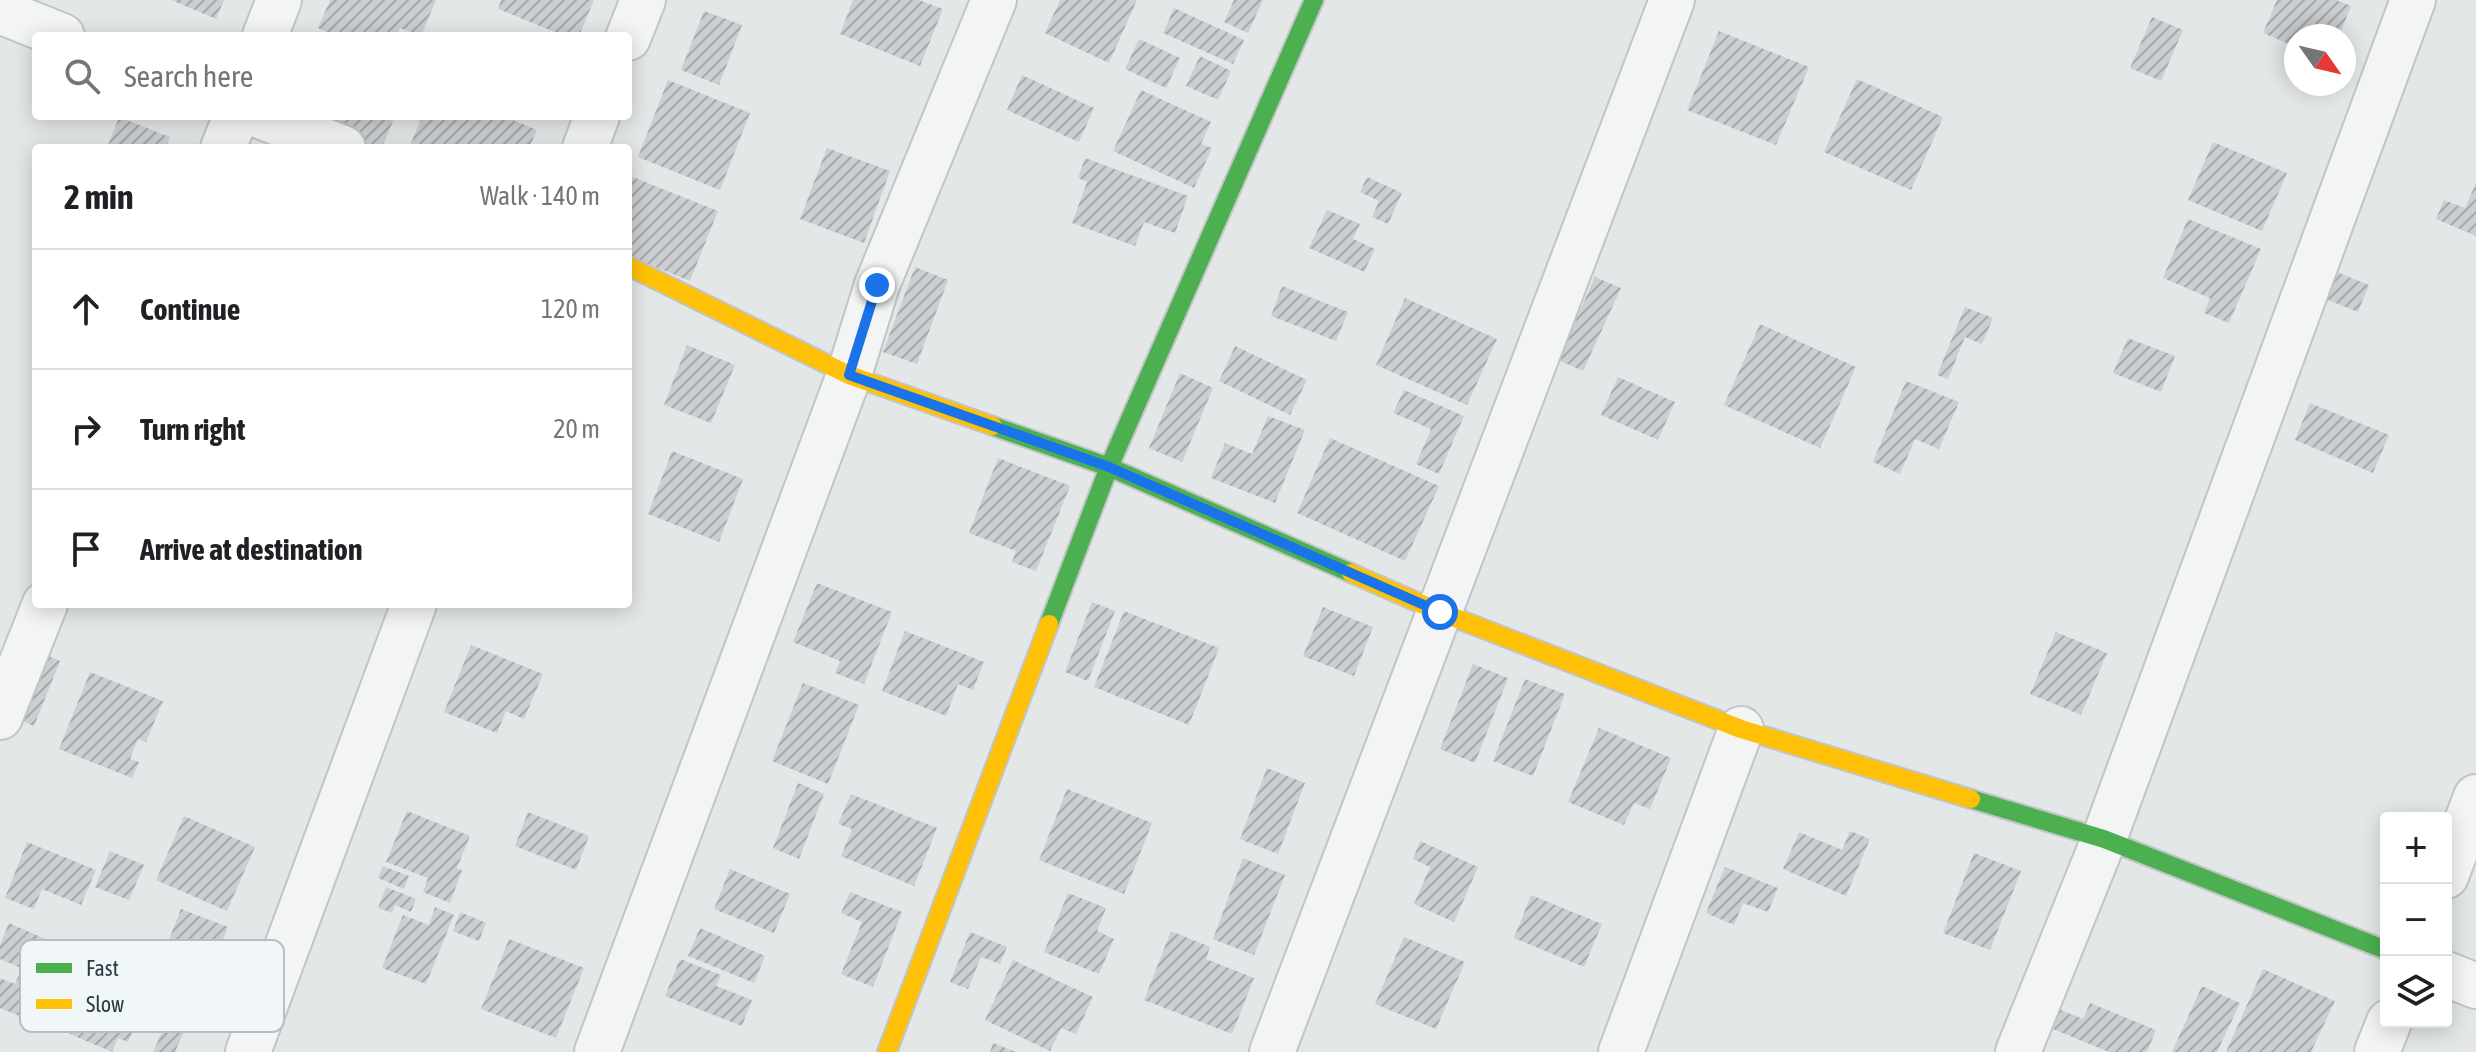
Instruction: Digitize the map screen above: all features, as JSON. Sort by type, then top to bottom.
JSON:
[{"type":"street","points":[[267,32],[279,0]]},
{"type":"street","points":[[630,32],[643,0]]},
{"type":"street","points":[[597,1052],[849,375],[877,285],[994,0]]},
{"type":"street","points":[[887,1052],[1109,467],[1314,0]]},
{"type":"street","points":[[1272,1052],[1672,0]]},
{"type":"street","points":[[2018,1052],[2104,839],[2413,0]]},
{"type":"street","points":[[0,11],[52,32]]},
{"type":"street","points":[[225,144],[234,120]]},
{"type":"street","points":[[270,120],[333,144]]},
{"type":"street","points":[[586,144],[596,120]]},
{"type":"street","points":[[632,268],[849,375],[1109,467],[1440,612],[1741,729],[2104,839],[2380,948]]},
{"type":"street","points":[[0,717],[43,608]]},
{"type":"street","points":[[284,955],[413,608]]},
{"type":"street","points":[[1621,1052],[1741,729]]},
{"type":"street","points":[[2452,860],[2476,797]]},
{"type":"street","points":[[2452,976],[2476,986]]},
{"type":"street","points":[[2377,1052],[2387,1028]]},
{"type":"street","points":[[248,1052],[255,1032]]},
{"type":"building","points":[[171,0],[224,0],[216,19]]},
{"type":"building","points":[[330,0],[436,0],[423,32],[400,28],[398,32],[328,32],[318,28]]},
{"type":"building","points":[[501,0],[594,0],[581,32],[555,32],[498,9]]},
{"type":"building","points":[[853,0],[919,0],[943,9],[920,66],[840,34]]},
{"type":"building","points":[[1060,0],[1137,0],[1109,63],[1045,33]]},
{"type":"building","points":[[1234,0],[1263,0],[1248,33],[1224,22]]},
{"type":"building","points":[[2277,0],[2336,0],[2351,6],[2344,24],[2284,24],[2284,42],[2263,33]]},
{"type":"building","points":[[1174,8],[1244,40],[1233,64],[1163,33]]},
{"type":"building","points":[[704,11],[742,25],[719,85],[681,70]]},
{"type":"building","points":[[2152,17],[2183,30],[2161,81],[2130,68]]},
{"type":"building","points":[[1719,31],[1809,67],[1776,145],[1687,110]]},
{"type":"building","points":[[1139,39],[1180,58],[1166,88],[1125,69]]},
{"type":"building","points":[[1200,56],[1231,71],[1218,100],[1186,86]]},
{"type":"building","points":[[1022,75],[1094,108],[1079,142],[1007,110]]},
{"type":"building","points":[[1857,79],[1943,117],[1911,190],[1824,152]]},
{"type":"building","points":[[668,80],[750,113],[720,190],[638,157]]},
{"type":"building","points":[[1141,90],[1211,122],[1201,144],[1212,148],[1194,188],[1113,151]]},
{"type":"building","points":[[118,120],[127,120],[170,137],[167,144],[109,144]]},
{"type":"building","points":[[320,120],[393,120],[384,144],[349,144],[316,130]]},
{"type":"building","points":[[420,120],[513,120],[537,130],[531,144],[411,144]]},
{"type":"building","points":[[2213,142],[2287,173],[2262,231],[2188,200]]},
{"type":"building","points":[[827,148],[890,171],[864,243],[800,219]]},
{"type":"building","points":[[1085,158],[1188,196],[1175,233],[1144,222],[1135,246],[1072,223],[1087,182],[1078,178]]},
{"type":"building","points":[[632,177],[718,211],[690,281],[632,258]]},
{"type":"building","points":[[1367,177],[1402,193],[1388,224],[1372,217],[1379,201],[1360,192]]},
{"type":"building","points":[[2476,183],[2476,236],[2436,219],[2444,200],[2465,208]]},
{"type":"building","points":[[1327,210],[1360,224],[1353,239],[1375,249],[1364,272],[1309,248]]},
{"type":"building","points":[[2188,219],[2261,249],[2229,323],[2204,313],[2210,298],[2163,278]]},
{"type":"building","points":[[915,267],[948,280],[917,364],[883,352]]},
{"type":"building","points":[[2324,267],[2369,285],[2358,312],[2328,300],[2313,335]]},
{"type":"building","points":[[1595,277],[1621,288],[1583,371],[1558,360]]},
{"type":"building","points":[[1282,286],[1348,312],[1336,341],[1271,316]]},
{"type":"building","points":[[1405,298],[1497,339],[1467,405],[1376,365]]},
{"type":"building","points":[[1965,307],[1993,318],[1982,344],[1965,337],[1948,379],[1937,375]]},
{"type":"building","points":[[1760,324],[1856,367],[1820,448],[1724,405]]},
{"type":"building","points":[[2128,338],[2175,356],[2161,392],[2113,373]]},
{"type":"building","points":[[687,345],[735,365],[711,423],[664,405]]},
{"type":"building","points":[[1235,346],[1307,380],[1290,415],[1219,381]]},
{"type":"building","points":[[1180,373],[1213,388],[1182,462],[1149,448]]},
{"type":"building","points":[[1618,377],[1675,402],[1658,440],[1601,415]]},
{"type":"building","points":[[1906,381],[1959,402],[1939,449],[1915,439],[1900,474],[1873,462]]},
{"type":"building","points":[[1404,390],[1464,416],[1439,474],[1416,464],[1431,429],[1393,413]]},
{"type":"building","points":[[2310,403],[2389,435],[2373,473],[2295,440]]},
{"type":"building","points":[[1268,416],[1305,430],[1275,503],[1211,478],[1225,443],[1252,454]]},
{"type":"building","points":[[1330,438],[1439,486],[1405,561],[1297,513]]},
{"type":"building","points":[[672,451],[743,479],[719,542],[648,514]]},
{"type":"building","points":[[998,458],[1070,486],[1036,571],[1012,562],[1016,551],[969,533]]},
{"type":"building","points":[[817,583],[892,612],[864,684],[835,673],[840,661],[793,642]]},
{"type":"building","points":[[1092,602],[1115,611],[1088,681],[1065,672]]},
{"type":"building","points":[[1323,607],[1373,627],[1354,676],[1303,656]]},
{"type":"building","points":[[1124,611],[1219,648],[1189,725],[1094,687]]},
{"type":"building","points":[[905,631],[984,662],[973,690],[958,684],[946,716],[882,691]]},
{"type":"building","points":[[2056,632],[2107,653],[2081,715],[2030,694]]},
{"type":"building","points":[[471,645],[543,674],[524,719],[506,711],[497,733],[444,712]]},
{"type":"building","points":[[37,651],[60,661],[34,726],[11,717]]},
{"type":"building","points":[[1473,664],[1508,678],[1475,763],[1440,749]]},
{"type":"building","points":[[90,672],[163,701],[146,742],[138,739],[130,759],[139,762],[132,778],[59,749]]},
{"type":"building","points":[[1525,679],[1565,694],[1533,776],[1493,761]]},
{"type":"building","points":[[803,683],[859,705],[828,784],[772,761]]},
{"type":"building","points":[[1599,728],[1671,758],[1650,809],[1634,803],[1624,825],[1568,802]]},
{"type":"building","points":[[1267,768],[1305,783],[1278,854],[1240,839]]},
{"type":"building","points":[[798,783],[824,794],[799,859],[773,848]]},
{"type":"building","points":[[1067,789],[1152,823],[1124,894],[1039,860]]},
{"type":"building","points":[[851,794],[937,828],[914,886],[841,856],[852,829],[838,824]]},
{"type":"building","points":[[407,811],[470,836],[457,868],[462,870],[450,903],[423,892],[428,878],[386,862]]},
{"type":"building","points":[[528,812],[589,836],[576,870],[515,846]]},
{"type":"building","points":[[184,816],[255,847],[227,911],[156,880]]},
{"type":"building","points":[[1850,831],[1870,839],[1846,896],[1783,869],[1799,832],[1842,850]]},
{"type":"building","points":[[1420,841],[1478,867],[1454,922],[1414,904],[1430,867],[1413,859]]},
{"type":"building","points":[[27,842],[96,870],[81,905],[42,889],[34,909],[5,898]]},
{"type":"building","points":[[110,851],[144,865],[129,900],[95,887]]},
{"type":"building","points":[[1974,853],[2021,871],[1990,950],[1943,933]]},
{"type":"building","points":[[1243,858],[1285,875],[1254,955],[1213,939]]},
{"type":"building","points":[[383,866],[409,876],[404,889],[378,878]]},
{"type":"building","points":[[1725,867],[1778,888],[1768,912],[1743,903],[1734,925],[1706,913]]},
{"type":"building","points":[[730,869],[790,894],[774,933],[714,909]]},
{"type":"building","points":[[386,887],[416,899],[411,912],[395,905],[392,913],[378,908]]},
{"type":"building","points":[[850,892],[902,912],[873,987],[841,974],[862,922],[841,913]]},
{"type":"building","points":[[1068,893],[1106,908],[1097,931],[1114,939],[1099,974],[1044,952]]},
{"type":"building","points":[[1531,895],[1602,924],[1584,967],[1514,938]]},
{"type":"building","points":[[435,907],[454,915],[426,984],[382,968],[403,915],[429,925]]},
{"type":"building","points":[[181,909],[228,927],[223,940],[169,940]]},
{"type":"building","points":[[460,912],[486,923],[479,941],[453,931]]},
{"type":"building","points":[[9,923],[48,940],[20,940],[20,968],[0,959],[0,945]]},
{"type":"building","points":[[700,928],[765,956],[754,983],[688,956]]},
{"type":"building","points":[[1171,931],[1210,947],[1206,959],[1254,978],[1232,1034],[1144,1000]]},
{"type":"building","points":[[970,932],[1007,947],[1000,964],[981,957],[968,989],[950,982]]},
{"type":"building","points":[[1404,937],[1465,962],[1436,1029],[1375,1004]]},
{"type":"building","points":[[509,939],[584,968],[556,1038],[481,1009]]},
{"type":"building","points":[[680,959],[721,975],[716,986],[752,1000],[742,1026],[665,996]]},
{"type":"building","points":[[1013,960],[1093,997],[1076,1034],[1061,1028],[1050,1051],[985,1020]]},
{"type":"building","points":[[2263,969],[2335,1001],[2311,1052],[2226,1052]]},
{"type":"building","points":[[20,972],[20,1016],[0,1008],[0,978],[15,984]]},
{"type":"building","points":[[2202,986],[2240,1003],[2217,1052],[2172,1052]]},
{"type":"building","points":[[2090,1003],[2156,1030],[2147,1052],[2109,1052],[2048,1027],[2056,1008],[2083,1019]]},
{"type":"building","points":[[133,1032],[128,1042],[118,1038],[112,1052],[70,1034]]},
{"type":"building","points":[[162,1032],[184,1032],[175,1052],[153,1052]]},
{"type":"building","points":[[993,1043],[1016,1052],[990,1052]]},
{"type":"traffic: fast","points":[[1049,624],[1109,467],[1314,0]]},
{"type":"traffic: fast","points":[[993,426],[1109,467],[1351,573]]},
{"type":"traffic: fast","points":[[1971,799],[2104,839],[2380,948]]},
{"type":"traffic: slow","points":[[632,268],[849,375],[993,426]]},
{"type":"traffic: slow","points":[[1351,573],[1440,612],[1741,729],[1971,799]]},
{"type":"traffic: slow","points":[[887,1052],[1049,624]]},
{"type":"route","points":[[877,285],[849,375],[1109,467],[1440,612]]}]
